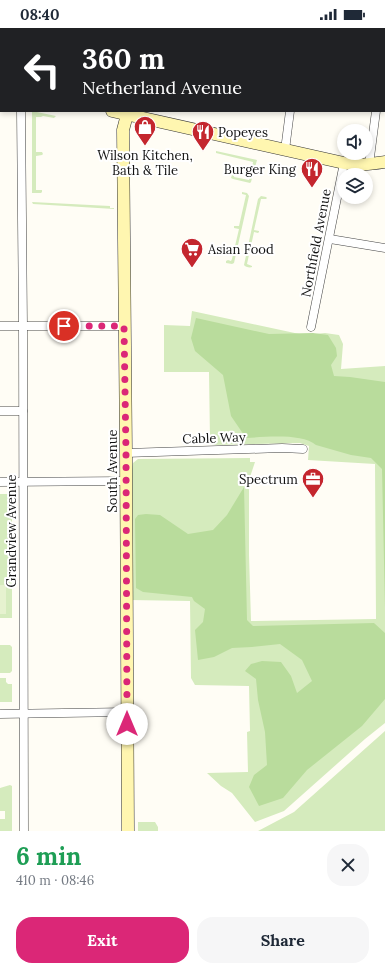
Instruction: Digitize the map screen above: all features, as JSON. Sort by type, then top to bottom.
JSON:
[{"type":"street","name":"Grandview Avenue","points":[[21,112],[24,831]]},
{"type":"street","points":[[285,150],[290,112]]},
{"type":"street","points":[[369,165],[376,112]]},
{"type":"street","points":[[127,113],[344,163],[369,165],[385,162]]},
{"type":"street","name":"South Avenue","points":[[127,113],[123,130],[128,831]]},
{"type":"street","name":"Northfield Avenue","points":[[311,327],[330,239],[344,163]]},
{"type":"street","points":[[330,239],[385,248]]},
{"type":"street","points":[[0,326],[124,326]]},
{"type":"street","points":[[0,411],[23,411]]},
{"type":"street","name":"Cable Way","points":[[126,453],[304,448]]},
{"type":"street","points":[[0,482],[126,481]]},
{"type":"street","points":[[0,714],[127,712]]},
{"type":"green space","points":[[32,112],[37,112],[56,116],[54,118],[43,116],[36,117],[36,152],[42,152],[43,154],[36,156],[36,190],[42,190],[42,192],[32,193]]},
{"type":"green space","points":[[216,151],[257,160],[251,182],[231,178],[234,171],[234,177],[249,180],[252,175],[253,162],[216,153]]},
{"type":"green space","points":[[242,192],[247,193],[249,196],[234,263],[226,263],[226,261],[231,261],[232,259],[239,229],[234,228],[234,226],[239,226],[246,195],[242,194]]},
{"type":"green space","points":[[261,196],[267,198],[261,199],[254,230],[259,232],[254,232],[247,264],[252,267],[248,267],[244,265],[258,199]]},
{"type":"green space","points":[[32,202],[110,206],[110,208],[114,209],[33,204]]},
{"type":"green space","points":[[192,311],[304,335],[325,333],[339,335],[343,344],[341,369],[385,366],[385,723],[284,811],[255,822],[232,793],[221,786],[207,773],[248,772],[247,732],[250,731],[249,686],[195,685],[191,678],[190,601],[130,600],[130,481],[133,463],[138,459],[250,458],[250,462],[255,462],[249,480],[251,621],[376,619],[375,464],[308,460],[309,446],[300,443],[213,445],[210,440],[209,372],[164,372],[164,325],[190,326]]},
{"type":"green space","points":[[196,318],[269,334],[313,333],[328,335],[336,348],[337,356],[331,365],[334,376],[385,382],[385,607],[382,469],[371,458],[351,455],[316,445],[310,441],[302,439],[293,437],[246,438],[231,416],[223,375],[195,351],[191,338]]},
{"type":"green space","points":[[244,487],[247,620],[253,626],[374,623],[385,633],[385,699],[362,726],[307,770],[283,798],[259,806],[249,787],[254,775],[267,765],[265,732],[258,700],[256,679],[245,671],[251,664],[262,661],[281,662],[291,676],[297,693],[312,681],[302,660],[280,644],[232,648],[214,657],[198,660],[195,630],[203,622],[205,609],[194,601],[192,597],[143,592],[136,588],[135,519],[138,515],[160,515],[188,534],[213,530],[227,515]]},
{"type":"green space","points":[[0,494],[12,494],[12,618],[0,618]]},
{"type":"green space","points":[[0,585],[6,585],[6,614],[0,614]]},
{"type":"green space","points":[[0,645],[10,645],[12,647],[12,671],[10,673],[0,673]]},
{"type":"green space","points":[[0,678],[6,678],[6,682],[8,684],[12,684],[12,702],[0,702]]},
{"type":"green space","points":[[385,731],[385,831],[258,831],[294,812]]},
{"type":"green space","points":[[10,785],[12,786],[12,831],[0,831],[0,819],[5,819],[5,811],[0,811],[0,788]]},
{"type":"green space","points":[[138,822],[155,822],[158,827],[158,831],[138,831]]},
{"type":"place","name":"Wilson Kitchen, Bath & Tile","points":[[145,146]]},
{"type":"place","name":"Popeyes","points":[[203,152]]},
{"type":"place","name":"Burger King","points":[[312,188]]},
{"type":"place","name":"Asian Food","points":[[192,268]]},
{"type":"place","name":"Spectrum","points":[[313,498]]},
{"type":"route","points":[[64,326],[124,326],[127,724]]}]
